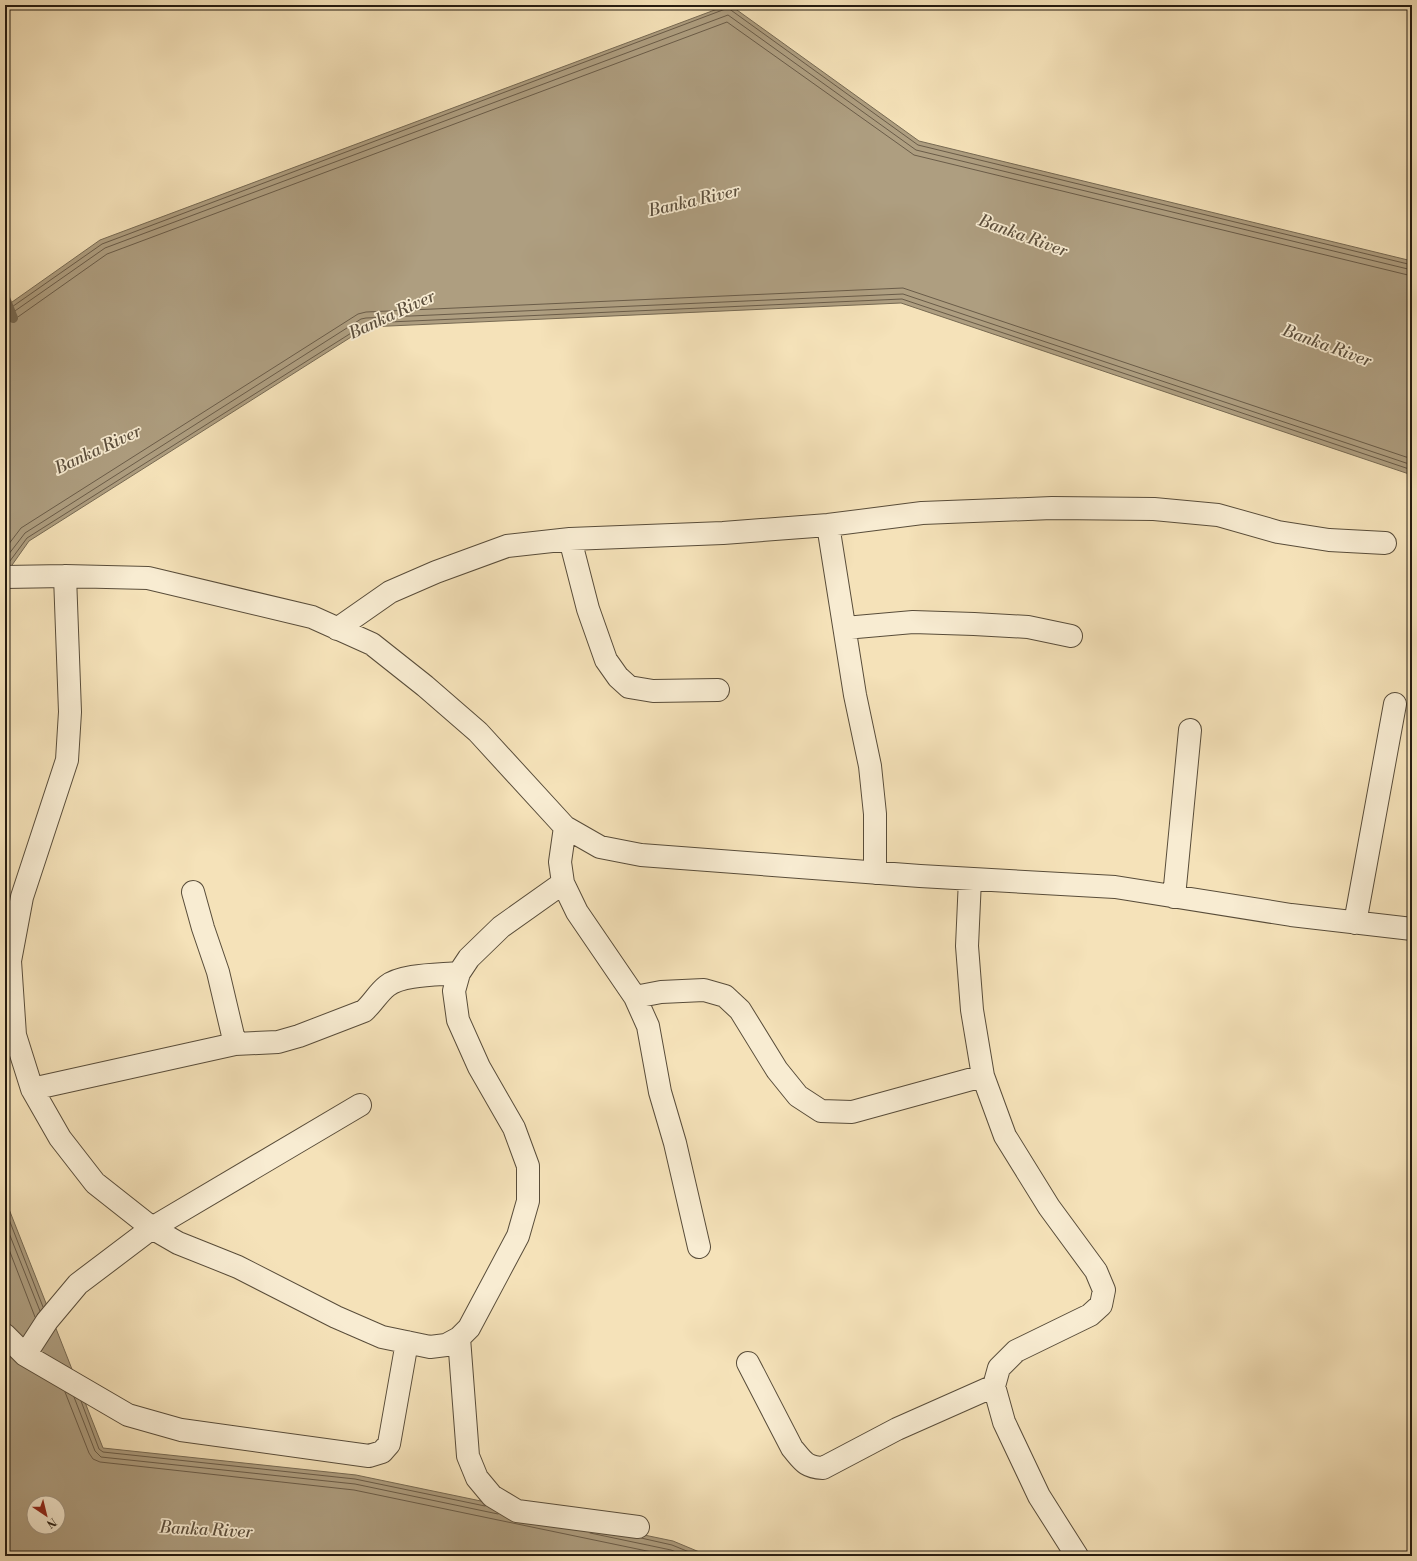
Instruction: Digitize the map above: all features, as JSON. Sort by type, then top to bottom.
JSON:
[{"type":"street","points":[[337,629],[390,592],[436,572],[507,546],[570,539],[723,533],[828,525],[922,513],[1052,508],[1154,509],[1218,516],[1278,532],[1329,540],[1385,543]]},
{"type":"street","points":[[828,525],[855,695],[870,766],[875,814],[875,873]]},
{"type":"street","points":[[570,539],[588,609],[606,660],[618,677],[629,687],[653,692],[718,690]]},
{"type":"street","points":[[65,576],[70,712],[67,760],[22,897],[10,961],[14,1035],[32,1089],[60,1138],[95,1183],[152,1228],[178,1243],[238,1267],[336,1317],[382,1337],[430,1347],[446,1345],[459,1338],[469,1328],[518,1236],[528,1201],[528,1166],[514,1128],[479,1067],[458,1020],[454,991],[459,973],[469,958],[501,927],[563,883]]},
{"type":"street","points":[[5,577],[65,576],[148,578],[312,617],[372,644],[426,686],[478,732],[565,827],[600,847],[641,855],[875,873],[1115,887],[1291,915],[1412,929]]},
{"type":"street","points":[[845,628],[912,622],[974,624],[1028,627],[1070,636]]},
{"type":"street","points":[[1355,923],[1396,704]]},
{"type":"street","points":[[1174,896],[1190,730]]},
{"type":"street","points":[[565,827],[560,862],[563,883],[578,912],[635,997],[648,1026],[660,1092],[675,1143],[699,1247]]},
{"type":"street","points":[[970,879],[967,946],[972,1010],[983,1076],[1006,1136],[1049,1206],[1096,1271],[1104,1290],[1101,1305],[1090,1315],[1016,1351],[999,1368],[994,1386],[1004,1422],[1039,1496],[1077,1556]]},
{"type":"street","points":[[193,892],[218,972],[235,1044]]},
{"type":"street","points":[[32,1089],[235,1044],[278,1042],[299,1036],[364,1011],[387,986],[397,980],[459,973]]},
{"type":"street","points":[[635,997],[661,992],[704,990],[725,996],[740,1010],[777,1070],[798,1096],[821,1111],[852,1112],[983,1076]]},
{"type":"street","points":[[25,1355],[47,1321],[78,1284],[152,1228],[360,1105]]},
{"type":"street","points":[[5,1335],[25,1355],[128,1416],[180,1430],[369,1456],[382,1452],[389,1444],[407,1342]]},
{"type":"street","points":[[459,1338],[468,1456],[477,1478],[492,1496],[517,1511],[638,1527]]},
{"type":"street","points":[[748,1364],[792,1448],[810,1467],[823,1468],[897,1429],[994,1386]]},
{"type":"water","name":"Banka River","points":[[728,5],[919,141],[1412,261],[1412,475],[901,303],[367,327],[29,541],[5,575],[5,307],[100,240]]},
{"type":"water","name":"Banka River","points":[[5,1199],[103,1448],[356,1475],[673,1541],[709,1556],[5,1556]]},
{"type":"waterway","points":[[5,298],[13,318]]}]
